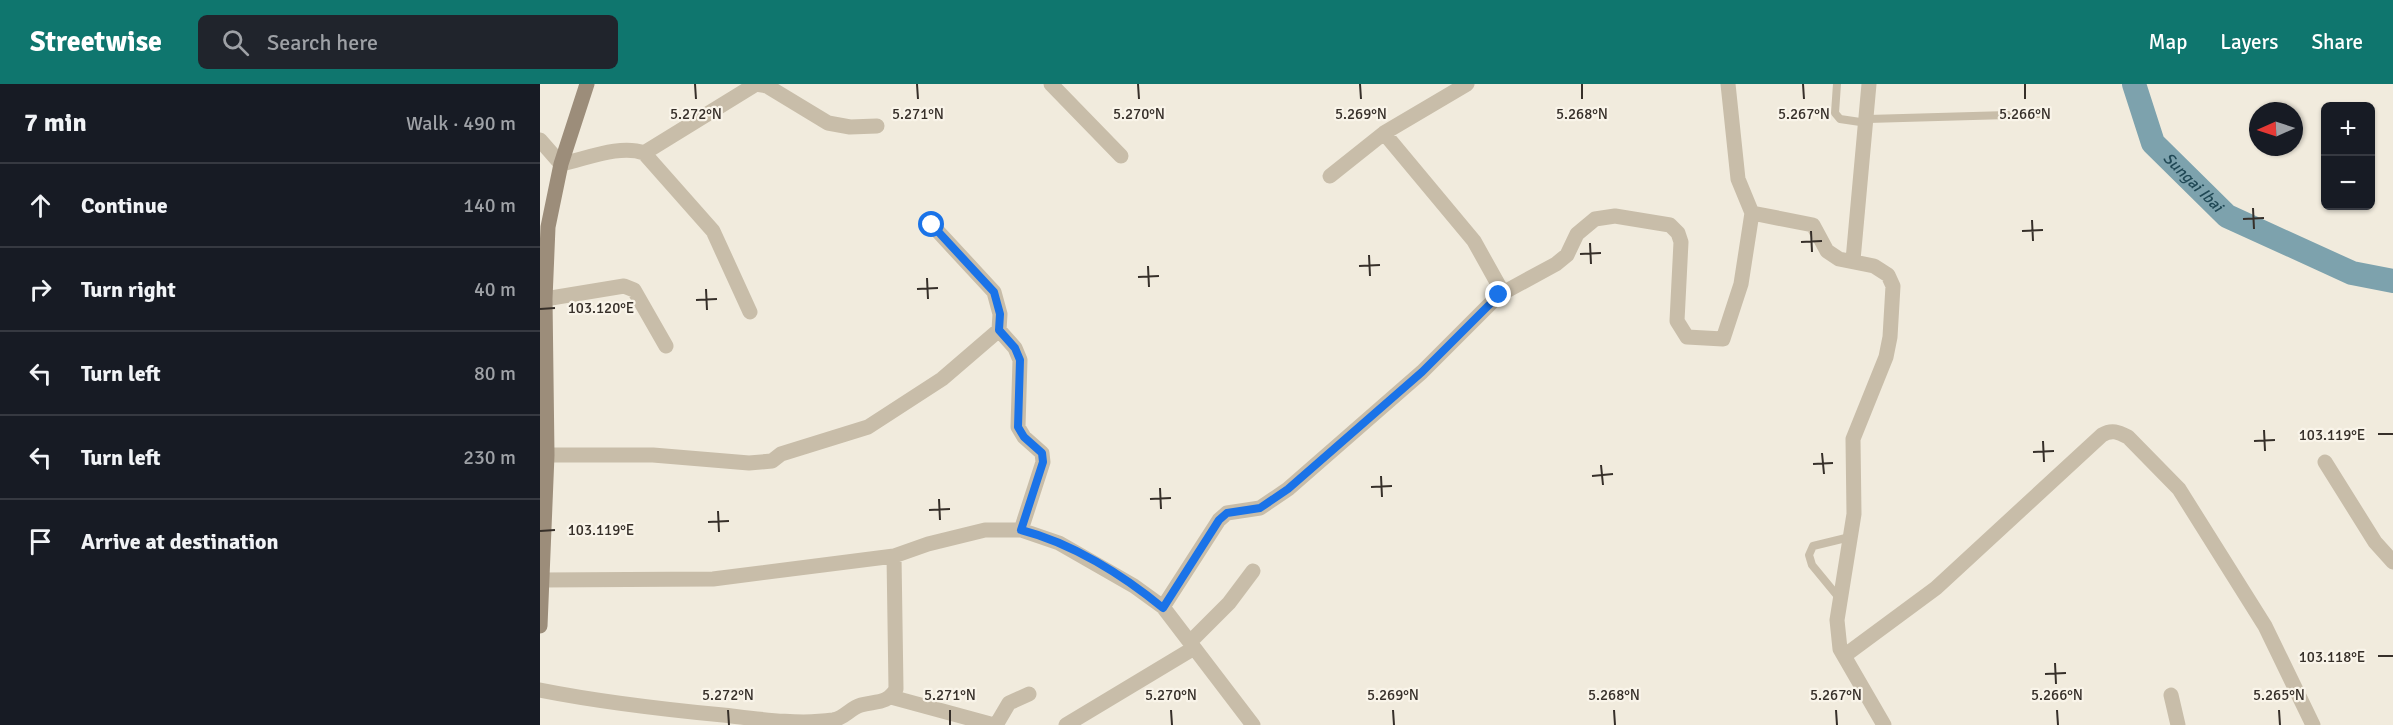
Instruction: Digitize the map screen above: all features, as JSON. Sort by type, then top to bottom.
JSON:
[{"type":"main road","points":[[540,626],[547,455],[544,227],[561,164],[587,84]]},
{"type":"street","points":[[644,153],[756,84],[767,86],[819,119],[837,126],[877,126]]},
{"type":"street","points":[[1051,84],[1121,156]]},
{"type":"street","points":[[1330,176],[1384,133],[1467,84]]},
{"type":"street","points":[[1163,608],[1219,520],[1227,513],[1260,508],[1288,489],[1422,372],[1503,293],[1556,264],[1567,255],[1576,234],[1595,219],[1616,216],[1670,225],[1678,233],[1681,242],[1677,321],[1680,330],[1687,337],[1722,339],[1741,284],[1752,213],[1738,179],[1728,84]]},
{"type":"street","points":[[1853,260],[1868,121],[1869,84]]},
{"type":"street","points":[[1384,133],[1474,241],[1503,293]]},
{"type":"street","points":[[540,140],[561,164],[620,151],[637,150],[644,153],[713,231],[750,312]]},
{"type":"street","points":[[1752,213],[1813,225],[1827,251],[1839,259],[1874,266],[1888,275],[1893,286],[1894,295],[1886,357],[1853,439],[1854,514],[1840,600],[1837,638],[1844,656],[1884,725]]},
{"type":"street","points":[[932,225],[994,292],[1000,314],[999,330],[1015,348],[1020,360],[1018,427],[1024,437],[1042,453],[1043,462],[1021,530]]},
{"type":"street","points":[[545,298],[624,285],[634,290],[666,346]]},
{"type":"street","points":[[547,455],[653,455],[749,463],[772,461],[781,454],[868,427],[942,379],[999,330]]},
{"type":"street","points":[[1844,656],[1936,588],[2102,435],[2109,431],[2118,432],[2128,437],[2179,489],[2265,626],[2313,725]]},
{"type":"street","points":[[2325,462],[2375,542],[2393,562]]},
{"type":"street","points":[[543,580],[713,579],[894,556],[928,544],[985,530],[1021,530],[1059,543],[1134,586],[1163,608],[1253,725]]},
{"type":"street","points":[[891,697],[896,689],[894,556]]},
{"type":"street","points":[[1066,725],[1192,645],[1254,572]]},
{"type":"street","points":[[540,690],[666,718],[824,721],[848,714],[854,707],[891,697],[995,725],[1009,703],[1029,694]]},
{"type":"street","points":[[2170,695],[2178,725]]},
{"type":"lane","points":[[1837,84],[1835,113],[1840,118],[1868,121],[2039,114]]},
{"type":"lane","points":[[1840,600],[1812,565],[1809,555],[1813,546],[1851,537]]},
{"type":"waterway","name":"Sungai Ibai","points":[[2134,84],[2153,143],[2227,216],[2352,273],[2393,281]]},
{"type":"route","points":[[932,225],[994,292],[1000,314],[999,330],[1015,348],[1020,360],[1022,373],[1018,427],[1024,437],[1042,453],[1043,462],[1021,530],[1059,543],[1134,586],[1163,608],[1219,520],[1227,513],[1260,508],[1288,489],[1422,372],[1499,295]]}]
